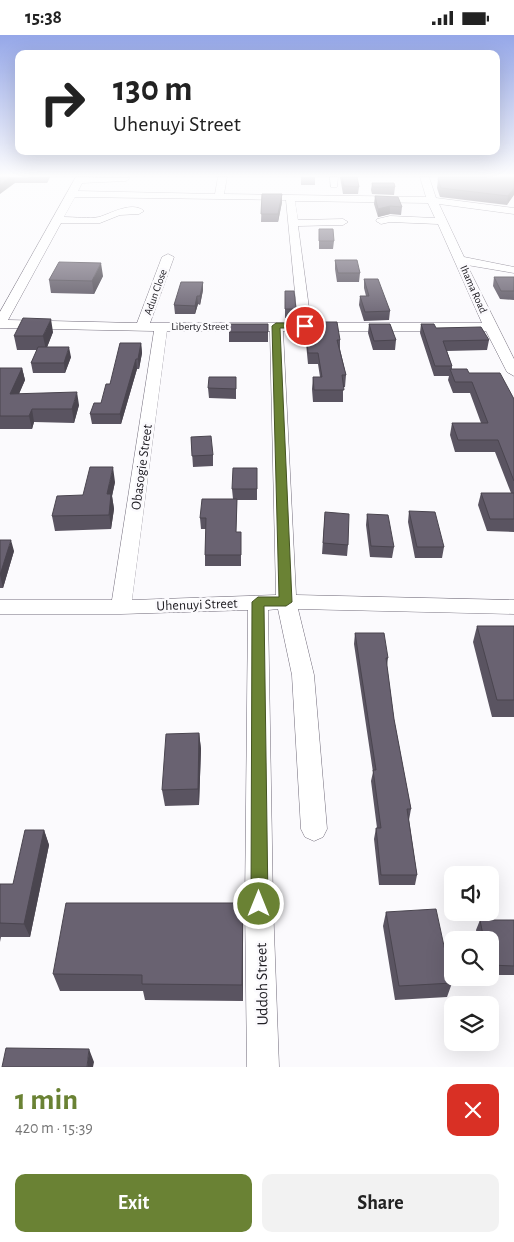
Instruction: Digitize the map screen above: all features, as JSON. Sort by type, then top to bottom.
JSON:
[{"type":"street","points":[[0,324],[56,225]]},
{"type":"street","points":[[292,225],[305,326]]},
{"type":"street","name":"Ihama Road","points":[[444,225],[490,327],[507,349],[514,373]]},
{"type":"street","name":"Adun Close","points":[[142,327],[168,257]]},
{"type":"street","points":[[460,260],[514,270]]},
{"type":"street","name":"Liberty Street","points":[[0,324],[142,327],[490,327]]},
{"type":"street","points":[[276,326],[286,602],[303,675],[314,829]]},
{"type":"street","name":"Obasogie Street","points":[[121,607],[161,327]]},
{"type":"street","name":"Uddoh Street","points":[[258,602],[259,894],[263,1067]]},
{"type":"street","name":"Uhenuyi Street","points":[[0,607],[121,607],[286,602],[514,607]]},
{"type":"building","points":[[319,229],[333,229],[334,241],[319,241]]},
{"type":"building","points":[[335,260],[357,260],[360,273],[338,273]]},
{"type":"building","points":[[59,262],[101,263],[92,281],[49,280]]},
{"type":"building","points":[[494,277],[514,277],[514,291],[501,291]]},
{"type":"building","points":[[364,279],[378,279],[390,311],[365,312],[360,296],[369,296]]},
{"type":"building","points":[[181,282],[203,282],[200,296],[197,296],[195,306],[174,305]]},
{"type":"building","points":[[285,291],[294,291],[296,309],[285,309]]},
{"type":"building","points":[[23,318],[51,319],[43,336],[14,336]]},
{"type":"building","points":[[305,322],[337,322],[340,340],[337,340],[346,375],[342,375],[344,390],[314,390],[313,377],[322,377],[318,353],[308,353]]},
{"type":"building","points":[[229,324],[268,324],[268,332],[229,332]]},
{"type":"building","points":[[369,324],[390,324],[396,340],[374,341]]},
{"type":"building","points":[[421,324],[434,324],[436,328],[481,327],[489,340],[443,341],[452,366],[435,366]]},
{"type":"building","points":[[120,343],[141,343],[138,359],[136,359],[120,414],[90,414],[94,403],[101,403],[106,384],[110,384]]},
{"type":"building","points":[[38,347],[69,347],[64,363],[31,363]]},
{"type":"building","points":[[0,368],[22,368],[10,394],[77,392],[72,409],[32,409],[29,416],[0,416]]},
{"type":"building","points":[[450,369],[467,369],[469,373],[500,373],[514,399],[514,481],[498,440],[458,440],[452,423],[488,423],[472,382],[455,382]]},
{"type":"building","points":[[209,377],[236,377],[236,389],[208,388]]},
{"type":"building","points":[[211,436],[213,455],[192,456],[191,437]]},
{"type":"building","points":[[90,467],[113,467],[107,494],[111,494],[109,515],[52,516],[57,496],[83,495]]},
{"type":"building","points":[[233,468],[257,468],[257,489],[232,489]]},
{"type":"building","points":[[481,493],[514,493],[514,519],[490,519]]},
{"type":"building","points":[[202,499],[237,499],[236,532],[241,532],[241,555],[205,555],[206,518],[200,518]]},
{"type":"building","points":[[409,511],[435,512],[444,547],[417,547]]},
{"type":"building","points":[[325,512],[349,514],[348,545],[323,543]]},
{"type":"building","points":[[367,514],[388,515],[394,547],[371,546]]},
{"type":"building","points":[[0,540],[11,540],[0,575]]},
{"type":"building","points":[[477,626],[514,626],[514,700],[497,700]]},
{"type":"building","points":[[355,633],[384,633],[394,719],[411,809],[407,809],[417,875],[381,875],[376,828],[381,828],[373,770],[376,770]]},
{"type":"building","points":[[199,733],[198,789],[162,790],[166,734]]},
{"type":"building","points":[[25,830],[44,830],[24,924],[0,923],[0,884],[13,884]]},
{"type":"building","points":[[66,903],[243,903],[242,985],[142,984],[142,975],[53,974]]},
{"type":"building","points":[[436,909],[444,946],[444,983],[399,986],[386,912]]},
{"type":"building","points":[[514,920],[514,966],[499,965],[499,931],[482,931],[480,921]]},
{"type":"building","points":[[6,1048],[89,1049],[87,1067],[2,1067]]},
{"type":"route","points":[[259,904],[258,602],[286,602],[276,326],[305,326]]}]
